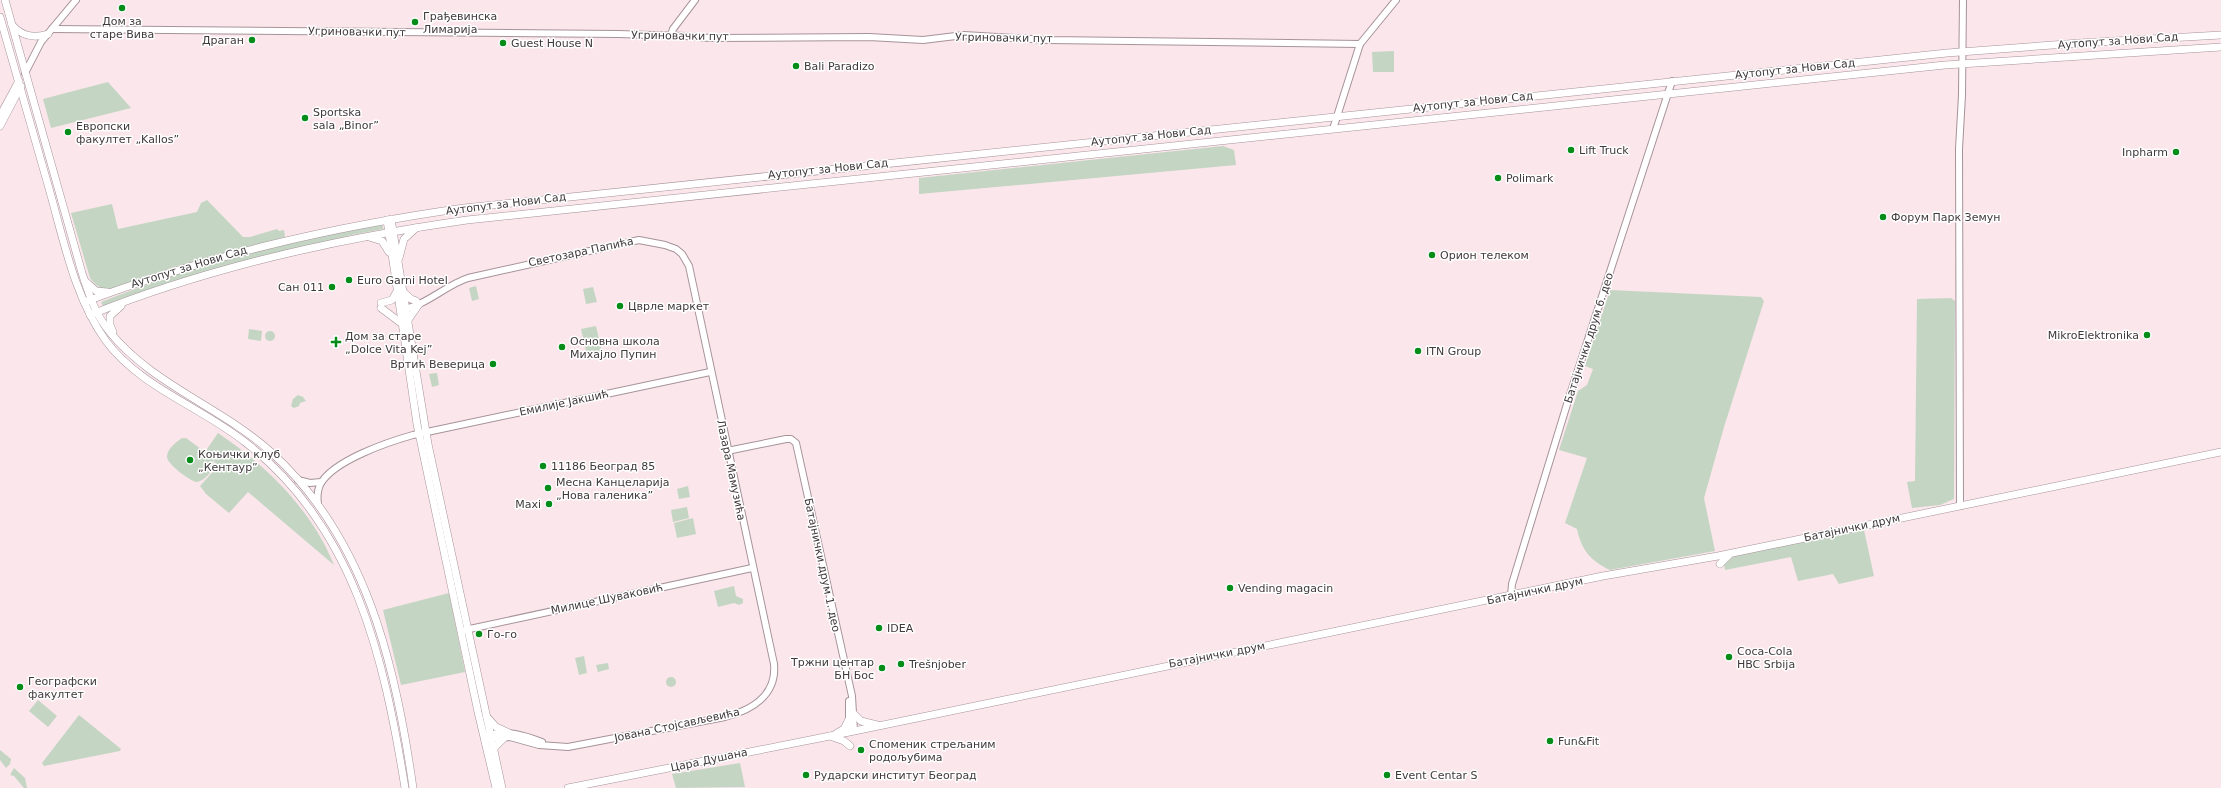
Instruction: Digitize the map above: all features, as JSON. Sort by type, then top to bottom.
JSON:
[{"type":"main road","points":[[5,0],[85,281],[90,315],[108,344],[132,368],[246,442],[274,467],[303,499],[339,553],[356,589],[370,626],[405,788]]},
{"type":"main road","points":[[0,17],[27,111],[87,300],[97,312],[108,330],[148,368],[232,421],[271,452],[298,480],[318,504],[345,548],[365,586],[378,624],[396,693],[414,788]]},
{"type":"main road","points":[[12,24],[25,35],[35,37],[50,32]]},
{"type":"main road","name":"Аутопут за Нови Сад","points":[[87,300],[241,251],[315,233],[389,219],[520,202],[1962,52],[2080,43],[2221,35]]},
{"type":"main road","name":"Аутопут за Нови Сад","points":[[90,315],[126,302],[254,262],[391,232],[499,216],[1962,64],[2221,47]]},
{"type":"main road","points":[[0,126],[3,116],[25,73]]},
{"type":"main road","points":[[3,116],[19,107],[27,111]]},
{"type":"main road","points":[[389,219],[398,262],[404,322],[422,433],[487,737],[493,749],[501,787]]},
{"type":"main road","points":[[398,262],[404,239],[419,227]]},
{"type":"main road","points":[[391,232],[391,256],[400,292],[418,302],[404,322]]},
{"type":"main road","points":[[361,238],[372,237],[382,241],[391,256]]},
{"type":"main road","points":[[85,281],[96,291],[112,292]]},
{"type":"main road","points":[[400,292],[392,300],[381,306],[404,322]]},
{"type":"main road","points":[[120,343],[111,328],[110,319],[114,312],[126,302]]},
{"type":"main road","name":"Батајнички друм","points":[[851,732],[1604,576],[1733,553],[2221,452]]},
{"type":"main road","points":[[1720,564],[1733,553]]},
{"type":"main road","points":[[464,630],[485,715],[492,770],[491,788]]},
{"type":"main road","points":[[386,695],[396,693]]},
{"type":"main road","points":[[485,715],[496,727],[508,734],[493,749]]},
{"type":"main road","points":[[830,736],[844,728],[852,716],[861,721],[879,725]]},
{"type":"main road","name":"Цара Душана","points":[[568,788],[851,732]]},
{"type":"main road","points":[[830,736],[844,741],[850,746]]},
{"type":"main road","points":[[492,770],[501,787]]},
{"type":"street","points":[[25,73],[50,32],[76,0]]},
{"type":"street","points":[[671,35],[675,27],[695,0]]},
{"type":"street","points":[[1333,129],[1360,44],[1396,0]]},
{"type":"street","points":[[1960,506],[1959,149],[1963,0]]},
{"type":"street","name":"Угриновачки пут","points":[[50,32],[671,35],[703,38],[869,37],[923,40],[964,35],[1048,40],[1360,44]]},
{"type":"street","name":"Батајнички друм 6. део","points":[[1511,596],[1512,584],[1568,401],[1672,81]]},
{"type":"street","name":"Светозара Папића","points":[[402,307],[418,302],[429,294],[433,295],[463,279],[490,272],[635,240],[665,245],[680,252],[688,266],[710,372]]},
{"type":"street","name":"Емилије Јакшић","points":[[321,482],[342,466],[367,451],[422,433],[710,372]]},
{"type":"street","name":"Лазара Мамузића","points":[[710,372],[752,568]]},
{"type":"street","name":"Батајнички друм 1. део","points":[[727,452],[786,439],[791,439],[796,443],[849,688],[852,716],[851,732]]},
{"type":"street","points":[[298,480],[310,483],[321,482],[317,493],[318,504]]},
{"type":"street","name":"Милице Шуваковић","points":[[464,630],[752,568]]},
{"type":"street","name":"Јована Стојсављевића","points":[[487,737],[508,734],[528,737],[549,746],[568,747],[734,715],[747,710],[758,703],[769,690],[774,667],[752,568]]},
{"type":"green space","points":[[1394,51],[1394,72],[1373,72],[1372,52]]},
{"type":"green space","points":[[108,82],[131,108],[51,128],[43,99]]},
{"type":"green space","points":[[1223,146],[1234,150],[1236,165],[919,194],[919,178]]},
{"type":"green space","points":[[207,200],[243,237],[250,237],[277,229],[279,231],[284,230],[285,237],[177,266],[112,289],[100,287],[90,278],[71,213],[112,204],[118,229],[197,212],[201,203]]},
{"type":"green space","points":[[381,225],[383,226],[383,229],[351,235],[107,305],[103,306],[101,302],[173,275],[224,260],[328,235]]},
{"type":"green space","points":[[476,286],[479,299],[472,301],[469,288]]},
{"type":"green space","points":[[593,287],[597,302],[586,304],[583,289]]},
{"type":"green space","points":[[1610,290],[1761,297],[1764,301],[1724,427],[1704,498],[1715,551],[1610,570],[1588,554],[1581,543],[1577,529],[1565,523],[1587,458],[1559,450],[1578,391],[1587,385],[1593,369],[1585,366]]},
{"type":"green space","points":[[1951,298],[1955,301],[1954,499],[1940,505],[1912,508],[1907,482],[1915,481],[1917,299]]},
{"type":"green space","points":[[596,326],[603,356],[588,360],[581,329]]},
{"type":"green space","points":[[249,329],[262,331],[261,341],[248,339]]},
{"type":"green space","points":[[268,331],[272,331],[274,332],[274,340],[268,341],[265,338],[265,334]]},
{"type":"green space","points":[[437,373],[439,385],[432,387],[429,374]]},
{"type":"green space","points":[[298,395],[303,397],[306,401],[300,403],[299,406],[294,408],[291,406],[293,399]]},
{"type":"green space","points":[[218,433],[253,459],[286,490],[313,526],[325,545],[334,565],[248,492],[229,513],[206,494],[200,486],[218,466],[212,459],[214,465],[210,473],[206,478],[197,482],[180,472],[168,460],[167,454],[170,449],[182,438],[186,438],[205,452]]},
{"type":"green space","points":[[688,486],[690,497],[679,499],[677,489]]},
{"type":"green space","points":[[687,507],[689,518],[673,522],[671,510]]},
{"type":"green space","points":[[693,518],[696,534],[677,538],[674,523]]},
{"type":"green space","points":[[1864,530],[1874,576],[1839,584],[1833,574],[1798,581],[1791,557],[1725,570],[1724,565],[1735,555]]},
{"type":"green space","points":[[734,586],[736,596],[743,599],[743,603],[739,605],[734,603],[718,607],[714,591]]},
{"type":"green space","points":[[449,593],[465,672],[401,685],[383,610]]},
{"type":"green space","points":[[584,656],[587,673],[579,675],[575,658]]},
{"type":"green space","points":[[608,663],[609,669],[598,672],[596,665]]},
{"type":"green space","points":[[671,677],[676,682],[671,687],[666,682]]},
{"type":"green space","points":[[38,700],[57,716],[48,727],[29,711]]},
{"type":"green space","points":[[79,715],[121,749],[120,751],[44,766],[42,763]]},
{"type":"green space","points":[[0,750],[11,759],[10,764],[6,768],[0,760]]},
{"type":"green space","points":[[740,763],[745,787],[676,788],[672,774]]},
{"type":"green space","points":[[14,768],[25,778],[27,788],[24,788],[14,776],[10,775]]},
{"type":"place","name":"Дом за старе Вива","points":[[122,8]]},
{"type":"place","name":"Грађевинска Лимарија","points":[[415,22]]},
{"type":"place","name":"Драган","points":[[252,40]]},
{"type":"place","name":"Guest House N","points":[[503,43]]},
{"type":"place","name":"Bali Paradizo","points":[[796,66]]},
{"type":"place","name":"Sportska sala „Binor”","points":[[305,118]]},
{"type":"place","name":"Европски факултет „Kallos”","points":[[68,132]]},
{"type":"place","name":"Lift Truck","points":[[1571,150]]},
{"type":"place","name":"Inpharm","points":[[2176,152]]},
{"type":"place","name":"Polimark","points":[[1498,178]]},
{"type":"place","name":"Форум Парк Земун","points":[[1883,217]]},
{"type":"place","name":"Орион телеком","points":[[1432,255]]},
{"type":"place","name":"Euro Garni Hotel","points":[[349,280]]},
{"type":"place","name":"Сан 011","points":[[332,287]]},
{"type":"place","name":"Цврле маркет","points":[[620,306]]},
{"type":"place","name":"MikroElektronika","points":[[2147,335]]},
{"type":"place","name":"Дом за старе „Dolce Vita Kej”","points":[[336,342]]},
{"type":"place","name":"Основна школа Михајло Пупин","points":[[562,347]]},
{"type":"place","name":"ITN Group","points":[[1418,351]]},
{"type":"place","name":"Вртић Веверица","points":[[493,364]]},
{"type":"place","name":"Коњички клуб „Кентаур”","points":[[190,460]]},
{"type":"place","name":"11186 Београд 85","points":[[543,466]]},
{"type":"place","name":"Месна Канцеларија „Нова галеника”","points":[[548,488]]},
{"type":"place","name":"Maxi","points":[[549,504]]},
{"type":"place","name":"Vending magacin","points":[[1230,588]]},
{"type":"place","name":"IDEA","points":[[879,628]]},
{"type":"place","name":"Го-го","points":[[479,634]]},
{"type":"place","name":"Coca-Cola HBC Srbija","points":[[1729,657]]},
{"type":"place","name":"Trešnjober","points":[[901,664]]},
{"type":"place","name":"Тржни центар БН Бос","points":[[882,668]]},
{"type":"place","name":"Географски факултет","points":[[20,687]]},
{"type":"place","name":"Fun&Fit","points":[[1550,741]]},
{"type":"place","name":"Споменик стрељаним родољубима","points":[[861,750]]},
{"type":"place","name":"Рударски институт Београд","points":[[806,775]]},
{"type":"place","name":"Event Centar S","points":[[1387,775]]}]
